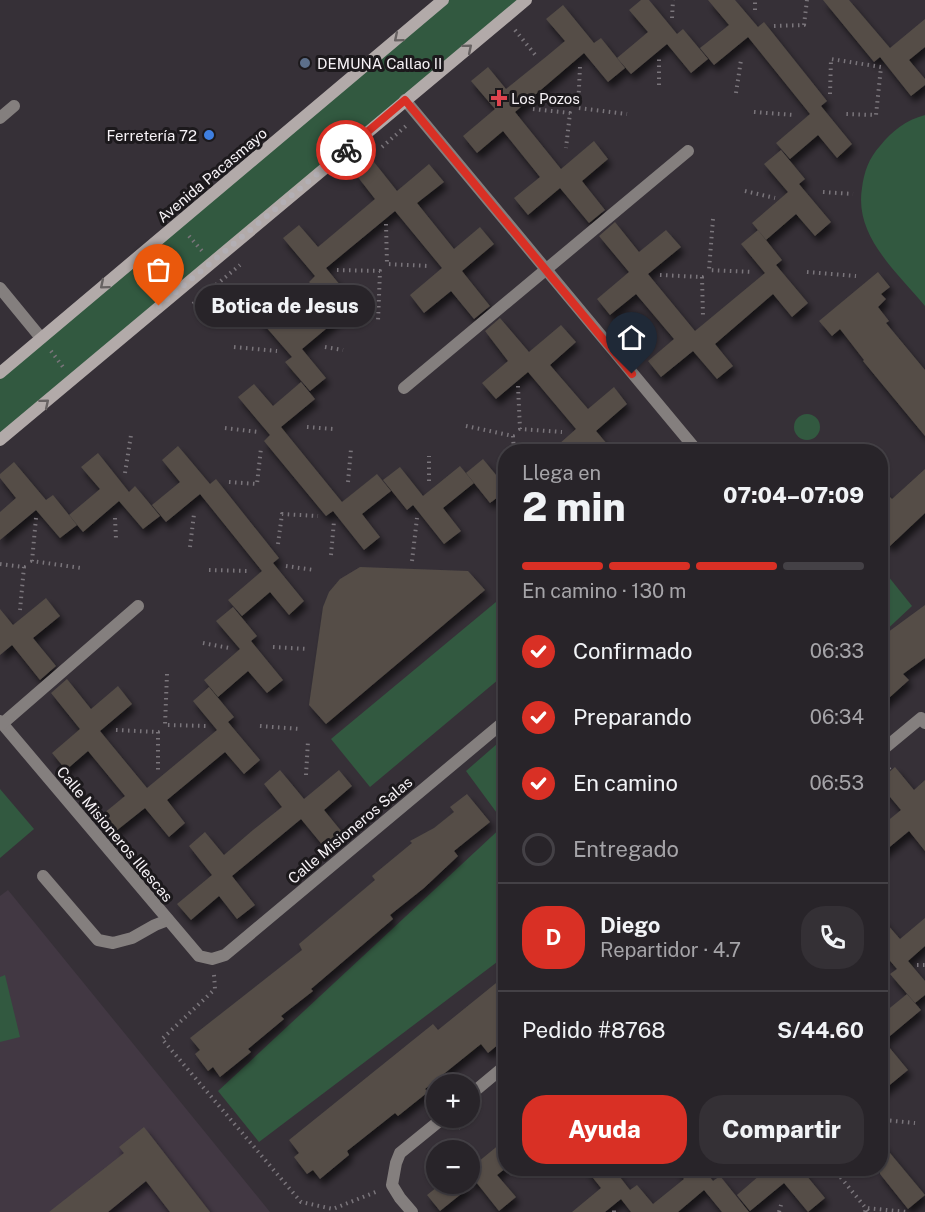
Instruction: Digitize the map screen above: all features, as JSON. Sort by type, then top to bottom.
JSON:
[{"type":"main road","name":"Avenida Pacasmayo","points":[[0,373],[443,0]]},
{"type":"main road","points":[[0,440],[526,0]]},
{"type":"street","points":[[405,100],[691,444]]},
{"type":"street","points":[[0,118],[14,106]]},
{"type":"street","points":[[404,388],[688,151]]},
{"type":"street","points":[[0,288],[41,338]]},
{"type":"street","points":[[1,722],[138,606]]},
{"type":"street","points":[[888,746],[923,720]]},
{"type":"street","name":"Calle Misioneros Illescas","points":[[1,722],[199,956],[212,959]]},
{"type":"street","name":"Calle Misioneros Salas","points":[[212,959],[225,956],[498,727]]},
{"type":"street","points":[[43,876],[98,940],[113,943],[132,938],[168,920]]},
{"type":"street","points":[[480,1087],[498,1072]]},
{"type":"street","points":[[412,1212],[400,1198],[393,1180],[396,1163],[400,1153],[431,1128]]},
{"type":"path","points":[[672,18],[674,0]]},
{"type":"path","points":[[755,0],[755,10]]},
{"type":"path","points":[[774,26],[804,26],[807,0]]},
{"type":"path","points":[[505,17],[537,57]]},
{"type":"path","points":[[659,59],[659,85]]},
{"type":"path","points":[[830,94],[831,59],[881,67],[876,115],[844,114]]},
{"type":"path","points":[[736,93],[741,60]]},
{"type":"path","points":[[580,67],[578,108],[627,114]]},
{"type":"path","points":[[532,109],[570,113],[566,148]]},
{"type":"path","points":[[754,112],[794,115]]},
{"type":"path","points":[[744,191],[776,198]]},
{"type":"path","points":[[823,192],[853,194]]},
{"type":"path","points":[[713,219],[709,270],[753,272]]},
{"type":"path","points":[[178,223],[224,279]]},
{"type":"path","points":[[386,224],[387,264],[429,266]]},
{"type":"path","points":[[337,270],[380,271],[378,321]]},
{"type":"path","points":[[807,272],[856,276]]},
{"type":"path","points":[[660,275],[702,277],[703,317]]},
{"type":"path","points":[[234,347],[277,351]]},
{"type":"path","points":[[325,347],[343,350]]},
{"type":"path","points":[[518,386],[520,429],[562,432]]},
{"type":"path","points":[[466,426],[513,436],[514,444]]},
{"type":"path","points":[[307,427],[333,429]]},
{"type":"path","points":[[225,428],[258,432]]},
{"type":"path","points":[[125,473],[130,435]]},
{"type":"path","points":[[229,482],[257,484],[261,448]]},
{"type":"path","points":[[348,482],[351,449]]},
{"type":"path","points":[[429,456],[429,481]]},
{"type":"path","points":[[190,547],[194,514]]},
{"type":"path","points":[[278,544],[282,514],[318,516]]},
{"type":"path","points":[[36,518],[32,561],[81,568]]},
{"type":"path","points":[[115,518],[116,539]]},
{"type":"path","points":[[412,561],[417,518]]},
{"type":"path","points":[[331,555],[334,521]]},
{"type":"path","points":[[0,564],[24,567],[20,610]]},
{"type":"path","points":[[285,566],[314,570]]},
{"type":"path","points":[[209,570],[248,571]]},
{"type":"path","points":[[203,643],[229,648]]},
{"type":"path","points":[[273,647],[307,649]]},
{"type":"path","points":[[167,674],[165,725],[209,726]]},
{"type":"path","points":[[260,726],[300,729]]},
{"type":"path","points":[[116,730],[158,732],[158,772]]},
{"type":"path","points":[[306,775],[308,741]]},
{"type":"path","points":[[212,959],[215,989],[162,1039],[301,1202],[333,1209],[393,1180]]},
{"type":"path","points":[[917,965],[925,965]]},
{"type":"path","points":[[888,1120],[915,1122]]},
{"type":"path","points":[[842,1176],[866,1211],[907,1212]]},
{"type":"path","points":[[779,1212],[782,1205]]},
{"type":"shaded area","points":[[8,890],[270,1212],[0,1212],[0,896]]},
{"type":"green space","points":[[443,0],[526,0],[0,439],[0,373]]},
{"type":"green space","points":[[925,115],[925,306],[880,252],[871,237],[861,205],[864,176],[876,151],[900,127]]},
{"type":"green space","points":[[807,414],[816,418],[820,427],[816,436],[807,440],[798,436],[794,427],[798,418]]},
{"type":"green space","points":[[888,576],[912,606],[888,628]]},
{"type":"green space","points":[[498,600],[498,680],[370,787],[331,739]]},
{"type":"green space","points":[[498,743],[498,814],[466,771]]},
{"type":"green space","points":[[0,789],[34,829],[0,858]]},
{"type":"green space","points":[[498,831],[498,961],[259,1142],[218,1091]]},
{"type":"green space","points":[[5,975],[20,1037],[0,1042],[0,977]]},
{"type":"building","points":[[641,0],[649,0],[677,34],[683,29],[708,59],[691,73],[667,44],[631,74],[617,58],[648,32],[629,10]]},
{"type":"building","points":[[708,0],[735,0],[758,27],[764,22],[827,101],[821,106],[852,144],[837,158],[818,135],[790,159],[776,143],[810,114],[748,37],[714,65],[700,48],[729,25]]},
{"type":"building","points":[[823,0],[849,0],[890,48],[925,19],[925,47],[909,60],[925,79],[925,85],[911,96],[880,57],[874,62]]},
{"type":"building","points":[[563,5],[594,43],[601,38],[625,68],[608,82],[584,53],[515,112],[561,169],[594,141],[608,159],[582,181],[605,210],[589,223],[560,188],[528,215],[514,198],[540,177],[503,131],[477,153],[463,136],[495,109],[471,81],[488,67],[506,89],[547,56],[565,41],[546,19]]},
{"type":"building","points":[[781,150],[805,179],[799,184],[831,222],[815,236],[796,214],[766,240],[752,223],[788,192],[764,164]]},
{"type":"building","points":[[374,162],[397,191],[429,164],[444,182],[417,203],[454,249],[480,227],[494,244],[462,271],[490,306],[474,319],[451,291],[424,313],[410,295],[442,268],[395,211],[326,268],[350,297],[334,311],[309,282],[315,276],[283,238],[299,225],[318,247],[375,199],[357,176]]},
{"type":"building","points":[[615,222],[639,252],[666,230],[681,247],[648,274],[695,331],[765,273],[741,244],[758,230],[782,260],[776,265],[808,303],[792,317],[773,294],[715,344],[733,366],[717,379],[693,351],[661,377],[648,361],[674,339],[636,294],[610,315],[597,299],[629,272],[599,236]]},
{"type":"building","points":[[878,272],[890,287],[881,294],[886,299],[878,307],[889,321],[886,323],[925,370],[925,436],[863,361],[840,329],[832,336],[819,321]]},
{"type":"building","points":[[325,302],[339,318],[302,349],[326,378],[310,391],[285,362],[292,357],[259,319],[276,305],[294,327]]},
{"type":"building","points":[[500,318],[529,352],[561,325],[576,342],[550,365],[588,409],[614,387],[627,404],[596,431],[607,444],[559,444],[576,429],[528,372],[496,399],[482,383],[508,361],[485,331]]},
{"type":"building","points":[[301,382],[315,399],[281,427],[342,502],[377,474],[391,491],[362,514],[380,537],[364,550],[333,511],[326,516],[264,441],[270,435],[238,397],[254,384],[273,406]]},
{"type":"building","points":[[178,446],[210,484],[216,479],[279,558],[273,563],[304,601],[289,615],[270,592],[242,616],[228,600],[262,571],[200,494],[166,522],[152,505],[180,482],[162,460]]},
{"type":"building","points":[[98,453],[129,492],[135,486],[160,516],[143,529],[119,501],[83,532],[69,515],[100,489],[81,467]]},
{"type":"building","points":[[483,459],[498,477],[498,497],[490,503],[466,473]]},
{"type":"building","points":[[14,462],[46,500],[53,495],[77,525],[60,538],[36,510],[0,540],[0,512],[16,498],[0,478],[0,474]]},
{"type":"building","points":[[460,466],[474,483],[443,508],[461,531],[444,544],[413,505],[407,510],[383,480],[400,467],[423,496]]},
{"type":"building","points":[[925,469],[925,513],[890,546],[888,544],[888,495],[892,499]]},
{"type":"building","points":[[360,567],[468,571],[485,590],[326,724],[309,705],[323,607],[329,592],[340,579]]},
{"type":"building","points":[[46,598],[60,616],[33,638],[56,666],[40,680],[12,645],[0,655],[0,609],[13,625]]},
{"type":"building","points":[[925,605],[925,658],[903,674],[909,680],[888,699],[888,632]]},
{"type":"building","points":[[233,607],[257,636],[251,641],[283,680],[267,693],[248,671],[218,697],[204,680],[240,649],[216,621]]},
{"type":"building","points":[[67,679],[91,709],[118,686],[132,704],[100,731],[147,788],[217,730],[193,701],[209,687],[234,717],[228,722],[260,760],[244,774],[225,752],[167,800],[185,823],[169,837],[145,808],[116,831],[103,814],[125,796],[88,751],[66,770],[52,753],[80,729],[51,693]]},
{"type":"building","points":[[895,767],[914,790],[925,780],[925,851],[909,831],[888,848],[888,821],[901,810],[888,795],[888,773]]},
{"type":"building","points":[[280,770],[304,799],[339,770],[352,786],[324,810],[342,832],[324,847],[301,819],[232,876],[255,905],[237,919],[219,896],[191,920],[177,904],[212,875],[189,846],[205,832],[224,855],[282,807],[264,784]]},
{"type":"building","points":[[467,794],[490,822],[454,851],[458,856],[424,888],[390,915],[393,919],[311,989],[313,991],[281,1016],[284,1019],[248,1049],[251,1052],[220,1077],[213,1067],[208,1071],[195,1054],[200,1050],[190,1038],[302,950],[299,944],[375,880],[372,876],[412,843],[410,841],[434,828],[454,812],[450,807]]},
{"type":"building","points":[[925,918],[925,946],[908,961],[925,981],[925,995],[915,1003],[890,974],[897,969],[888,958],[888,925],[900,939]]},
{"type":"building","points":[[498,981],[498,1045],[488,1053],[481,1044],[444,1074],[426,1074],[426,1094],[398,1116],[395,1113],[347,1151],[349,1155],[320,1179],[313,1170],[307,1174],[294,1157],[299,1153],[289,1140],[433,1024],[438,1030]]},
{"type":"building","points":[[907,994],[921,1010],[888,1038],[888,1009]]},
{"type":"building","points":[[888,1046],[908,1070],[888,1086]]},
{"type":"building","points":[[144,1127],[210,1212],[170,1212],[146,1181],[108,1212],[49,1212],[124,1153],[119,1147]]},
{"type":"building","points":[[498,1146],[497,1175],[516,1197],[499,1211],[480,1187],[480,1160]]},
{"type":"building","points":[[888,1151],[925,1195],[908,1209],[882,1176],[888,1176]]},
{"type":"building","points":[[591,1176],[619,1176],[630,1190],[637,1185],[653,1204],[684,1179],[682,1176],[709,1176],[713,1181],[720,1176],[749,1212],[722,1212],[704,1190],[678,1212],[631,1212],[621,1199],[605,1212],[572,1212],[601,1188]]},
{"type":"building","points":[[759,1176],[807,1176],[825,1198],[808,1212],[784,1183],[750,1211],[737,1195]]},
{"type":"building","points":[[428,1194],[461,1194],[440,1211]]},
{"type":"way so far","points":[[159,306],[346,150]]},
{"type":"place","name":"DEMUNA Callao II","points":[[305,63]]},
{"type":"place","name":"Los Pozos","points":[[499,98]]},
{"type":"place","name":"Ferretería 72","points":[[209,135]]},
{"type":"place","name":"Botica de Jesus","points":[[159,306]]},
{"type":"route","points":[[346,150],[405,100],[632,374]]}]
